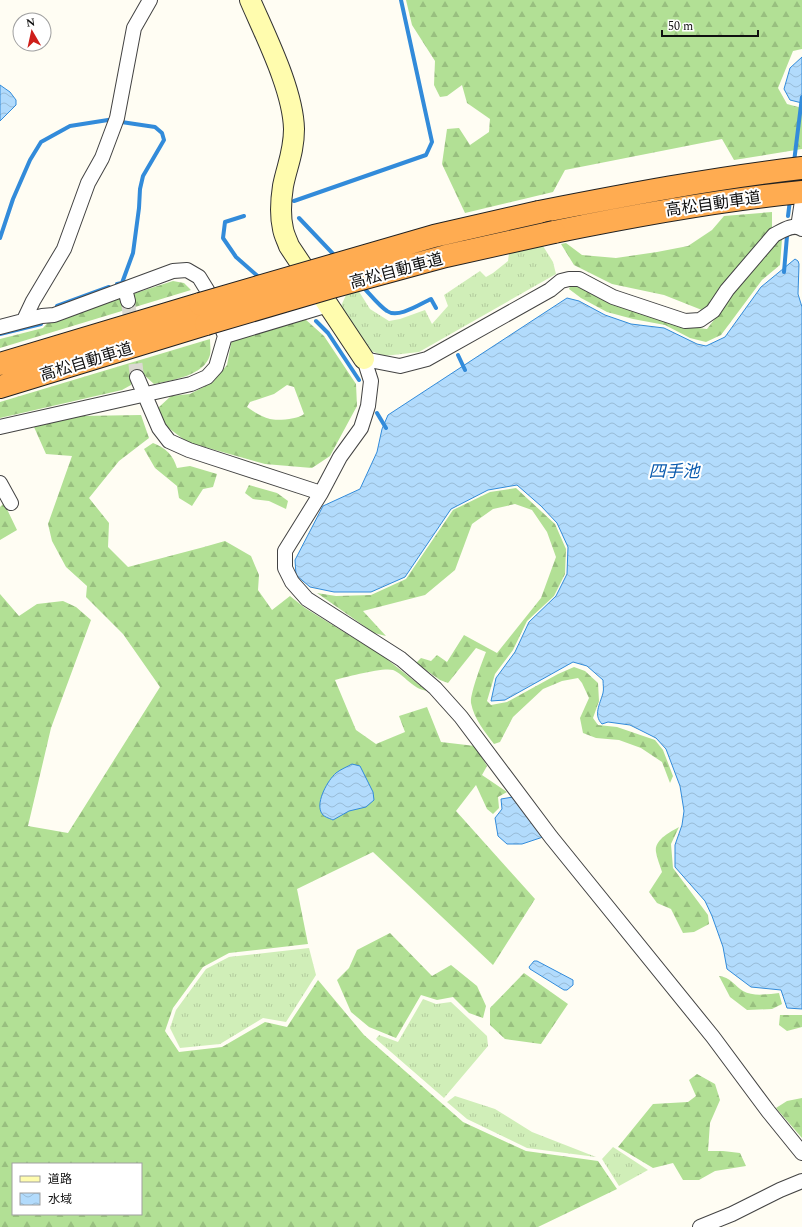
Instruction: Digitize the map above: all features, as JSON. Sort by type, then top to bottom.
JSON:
[{"type":"highway","name":"高松自動車道","points":[[0,364],[434,236],[539,212],[643,191],[802,168]]},
{"type":"highway","name":"高松自動車道","points":[[0,387],[206,324],[332,287],[439,258],[554,232],[653,212],[752,197],[802,192]]},
{"type":"street","points":[[24,320],[33,301],[64,249],[88,183],[102,158],[116,120],[134,28],[150,0]]},
{"type":"street","points":[[250,0],[283,80],[291,106],[294,129],[293,151],[283,186],[281,214],[282,228],[289,246],[364,359],[370,381],[368,406],[361,428],[340,457],[321,493],[285,551],[285,568],[292,582],[307,599],[401,659],[435,688],[461,717],[551,837],[713,1037],[768,1111],[802,1153]]},
{"type":"street","points":[[364,359],[400,366],[427,359],[550,290],[561,281],[570,279],[579,279],[613,298],[685,321],[700,320],[712,311],[727,290],[774,235],[783,230],[800,228],[802,201]]},
{"type":"street","points":[[0,327],[24,320],[54,315],[126,295],[173,271],[188,270],[199,277],[207,290],[225,336],[216,367],[207,377],[191,384],[0,427]]},
{"type":"street","points":[[225,336],[328,305]]},
{"type":"street","points":[[137,377],[160,428],[169,441],[189,450],[321,493]]},
{"type":"street","points":[[0,483],[11,503]]},
{"type":"street","points":[[700,1227],[732,1214],[780,1190],[802,1181]]},
{"type":"green space","points":[[406,0],[802,0],[802,49],[793,51],[778,88],[787,104],[802,108],[802,149],[734,160],[722,139],[565,170],[553,192],[465,213],[442,164],[447,129],[459,128],[470,145],[489,132],[490,119],[467,103],[462,85],[447,96],[440,97],[434,85],[435,61],[412,25]]},
{"type":"green space","points":[[772,212],[772,227],[782,239],[780,265],[762,280],[721,335],[706,342],[690,338],[665,325],[607,312],[581,298],[569,289],[571,284],[580,285],[680,326],[707,329],[717,316],[664,295],[612,284],[574,265],[561,244],[566,243],[582,255],[616,258],[657,252],[688,246],[712,230],[724,216]]},
{"type":"green space","points":[[543,246],[553,262],[556,274],[419,352],[384,356],[366,349],[341,306],[346,295],[358,290],[370,309],[389,321],[400,319],[425,310],[432,324],[448,306],[444,295],[480,271],[486,277],[493,273],[508,261],[509,253]]},
{"type":"green space","points":[[173,281],[184,283],[191,290],[0,348],[0,339],[43,328],[49,321]]},
{"type":"green space","points":[[305,319],[324,336],[356,384],[357,406],[330,456],[312,468],[265,464],[187,442],[166,426],[158,408],[171,396],[190,394],[213,382],[227,365],[232,339]],"holes":[[[287,385],[294,387],[304,414],[301,416],[273,420],[261,416],[247,407],[250,402],[274,394]]]},
{"type":"green space","points":[[210,339],[210,355],[207,362],[201,368],[186,376],[154,384],[144,375],[131,377],[131,385],[122,390],[0,418],[0,402]]},
{"type":"green space","points":[[141,415],[149,438],[119,461],[89,498],[109,523],[108,547],[128,567],[225,541],[251,556],[259,575],[258,590],[272,610],[290,596],[305,608],[383,656],[427,691],[412,684],[397,672],[388,669],[335,680],[356,730],[376,744],[405,732],[399,716],[427,707],[441,742],[475,746],[487,766],[482,775],[507,792],[498,797],[499,808],[493,814],[487,809],[476,785],[456,811],[535,899],[493,965],[373,852],[297,889],[308,944],[229,953],[203,967],[173,1008],[165,1031],[179,1052],[222,1047],[265,1022],[287,1027],[318,980],[364,1035],[463,1122],[526,1151],[598,1161],[617,1189],[538,1227],[0,1227],[0,594],[19,616],[37,604],[63,601],[76,607],[91,620],[51,728],[28,826],[68,833],[160,687],[123,634],[86,597],[87,586],[66,567],[52,541],[48,524],[72,456],[46,454],[34,427],[79,416]]},
{"type":"green space","points":[[153,443],[162,447],[168,452],[177,468],[190,466],[217,474],[213,487],[203,489],[192,506],[179,498],[177,486],[155,468],[144,449]]},
{"type":"green space","points":[[249,485],[277,493],[288,501],[286,509],[269,501],[253,499],[245,493]]},
{"type":"green space","points":[[516,488],[555,524],[566,549],[565,574],[554,596],[527,621],[513,650],[495,674],[487,701],[491,705],[507,702],[558,674],[574,667],[585,671],[598,683],[599,701],[593,718],[598,725],[617,727],[655,740],[663,750],[673,776],[670,783],[662,762],[641,748],[619,740],[596,738],[583,733],[580,718],[589,698],[578,678],[562,681],[543,689],[513,717],[500,742],[494,744],[477,720],[471,703],[474,686],[486,652],[476,648],[448,683],[440,680],[416,663],[421,658],[431,661],[437,655],[447,662],[464,635],[497,653],[541,598],[556,557],[547,532],[532,510],[515,504],[493,509],[472,524],[455,570],[425,595],[363,611],[386,636],[374,633],[317,593],[336,596],[371,595],[406,579],[453,510],[490,492]]},
{"type":"green space","points":[[4,503],[17,530],[0,540],[0,507]]},
{"type":"green space","points":[[679,827],[671,844],[673,868],[708,915],[709,924],[694,932],[683,933],[671,909],[657,903],[649,892],[662,872],[656,852],[657,844],[663,837]]},
{"type":"green space","points":[[390,933],[432,976],[451,965],[477,986],[486,1006],[483,1018],[469,1013],[453,997],[437,1000],[421,995],[396,1038],[369,1027],[351,1012],[337,980],[349,968],[357,950]]},
{"type":"green space","points":[[309,948],[316,975],[286,1022],[263,1018],[220,1044],[180,1048],[170,1028],[176,1010],[206,969],[229,957]]},
{"type":"green space","points":[[524,973],[568,1004],[541,1044],[505,1039],[490,1025],[490,1008]]},
{"type":"green space","points":[[719,976],[729,980],[747,993],[761,995],[779,993],[782,1004],[772,1009],[747,1010],[730,997]]},
{"type":"green space","points":[[423,999],[436,1004],[451,1002],[487,1036],[488,1046],[444,1098],[376,1039],[379,1035],[398,1042]]},
{"type":"green space","points":[[780,1015],[802,1015],[802,1027],[787,1031],[779,1025]]},
{"type":"green space","points":[[697,1074],[715,1084],[720,1100],[710,1123],[708,1151],[740,1153],[746,1166],[715,1171],[699,1180],[683,1180],[673,1163],[653,1168],[618,1147],[653,1104],[688,1102],[696,1096],[689,1080]]},
{"type":"green space","points":[[455,1096],[495,1109],[532,1132],[596,1157],[527,1148],[467,1119],[447,1102]]},
{"type":"green space","points":[[802,1098],[802,1138],[776,1108],[787,1101]]},
{"type":"green space","points":[[613,1147],[648,1170],[619,1186],[602,1159]]},
{"type":"water","points":[[802,57],[802,103],[790,100],[784,89],[790,68]]},
{"type":"water","points":[[0,85],[10,92],[16,100],[16,105],[0,121]]},
{"type":"water","name":"四手池","points":[[795,259],[799,264],[798,294],[802,307],[802,1009],[787,1008],[781,990],[751,987],[727,969],[723,947],[705,901],[675,867],[675,845],[682,825],[684,811],[680,786],[666,749],[656,738],[630,725],[608,722],[602,724],[599,721],[598,713],[603,691],[603,680],[587,666],[573,662],[505,700],[491,701],[496,678],[515,652],[529,622],[556,596],[567,574],[568,547],[557,523],[541,506],[517,485],[488,490],[451,509],[405,577],[371,592],[334,592],[310,587],[296,575],[295,560],[323,506],[360,489],[377,452],[382,429],[388,415],[567,298],[579,301],[605,315],[631,324],[664,328],[697,344],[706,346],[725,337],[761,287]]},
{"type":"water","points":[[352,764],[360,766],[373,792],[374,800],[366,807],[349,811],[333,820],[322,814],[320,807],[321,797],[333,776]]},
{"type":"water","points":[[513,797],[543,837],[522,844],[507,844],[498,836],[495,818],[502,809],[501,799]]},
{"type":"water","points":[[534,961],[537,961],[573,980],[573,985],[567,990],[564,990],[530,969],[529,967]]},
{"type":"waterway","points":[[294,201],[426,155],[432,142],[401,0]]},
{"type":"waterway","points":[[794,162],[802,97]]},
{"type":"waterway","points":[[0,238],[13,199],[30,160],[41,142],[70,126],[108,120],[155,127],[162,133],[164,140],[143,176],[140,189],[133,253],[122,283],[117,284]]},
{"type":"waterway","points":[[788,216],[790,200]]},
{"type":"waterway","points":[[244,216],[225,222],[223,238],[236,257],[261,279]]},
{"type":"waterway","points":[[299,218],[336,257]]},
{"type":"waterway","points":[[784,272],[787,236]]},
{"type":"waterway","points":[[362,286],[381,306],[392,313],[409,310],[431,299],[436,308]]},
{"type":"waterway","points":[[57,306],[109,287]]},
{"type":"waterway","points":[[316,321],[328,333],[359,380]]},
{"type":"waterway","points":[[0,334],[41,324]]},
{"type":"waterway","points":[[458,355],[465,370]]},
{"type":"waterway","points":[[377,413],[386,428]]},
{"type":"tunnel","points":[[128,301],[137,377]]}]
